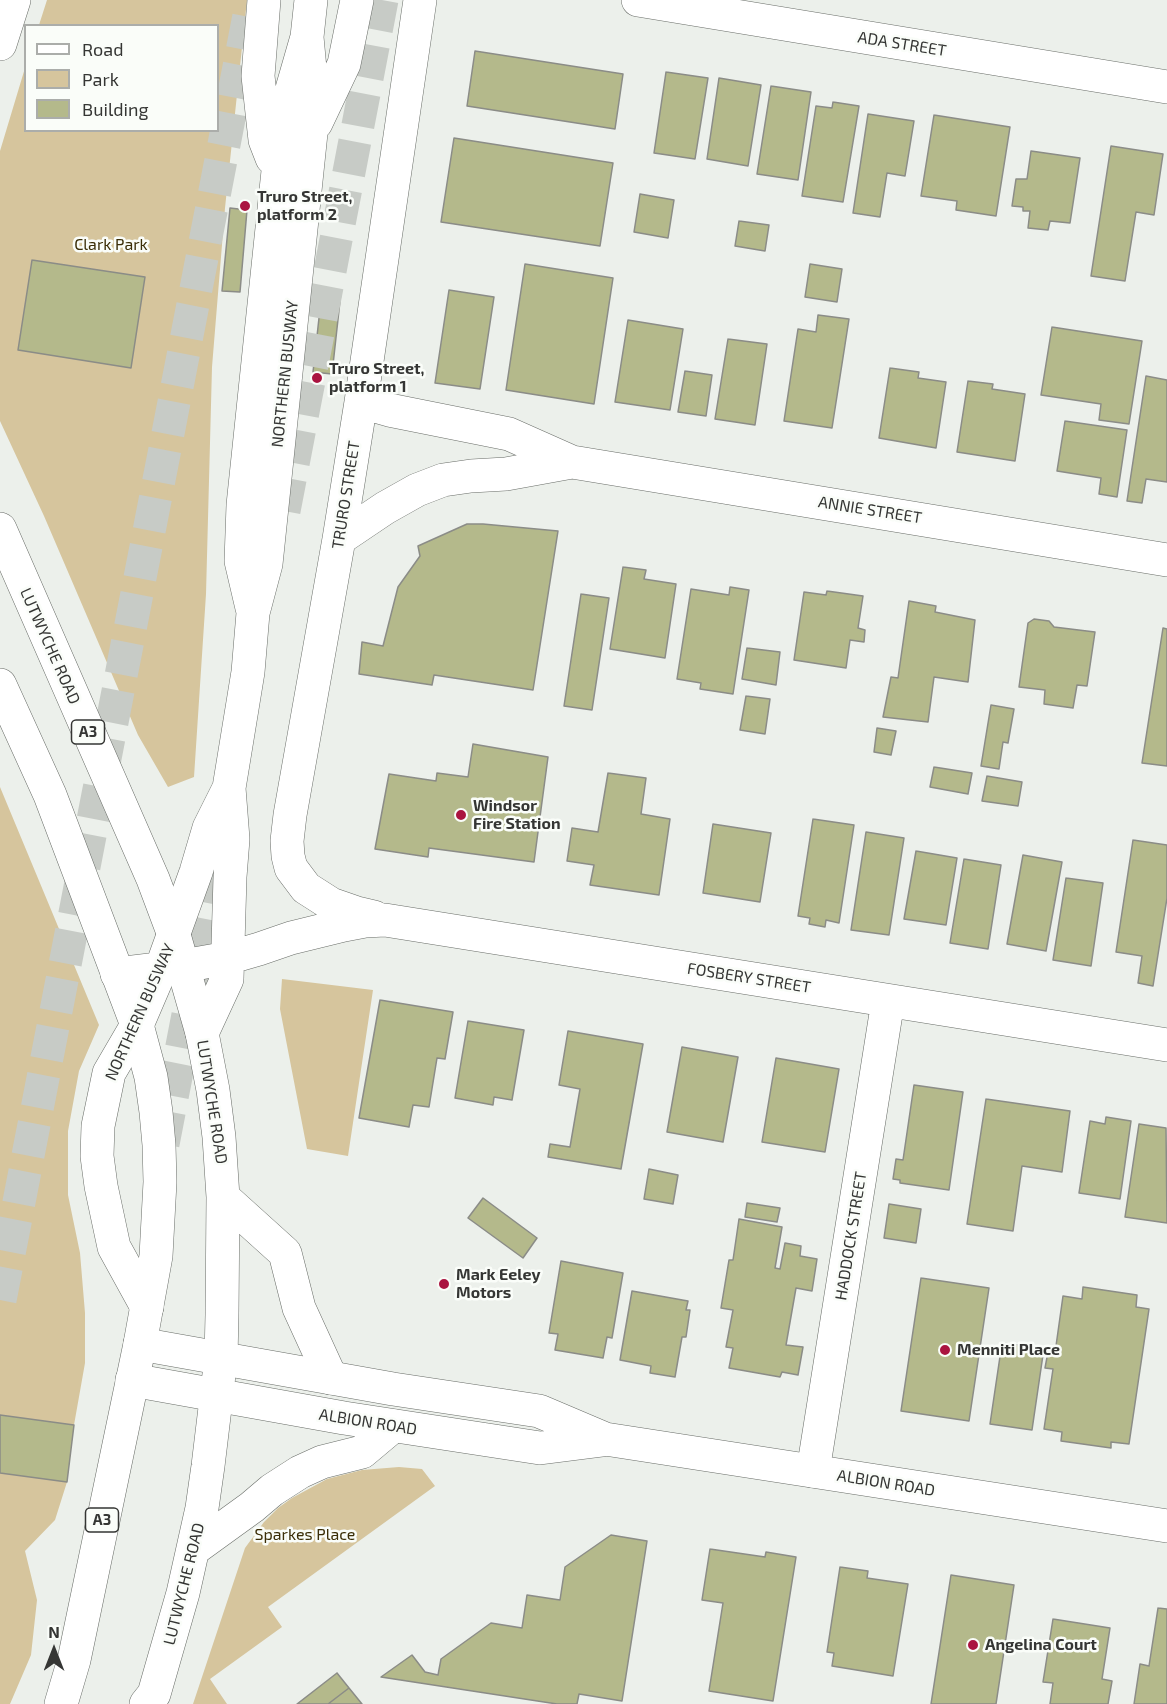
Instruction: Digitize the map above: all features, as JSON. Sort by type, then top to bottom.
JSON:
[{"type":"main road","points":[[0,44],[14,0]]},
{"type":"main road","name":"NORTHERN BUSWAY","points":[[264,0],[258,76],[265,140],[278,174]]},
{"type":"main road","name":"NORTHERN BUSWAY","points":[[253,613],[241,561],[243,505],[282,133],[307,37],[311,0]]},
{"type":"main road","name":"NORTHERN BUSWAY","points":[[311,133],[344,64],[357,0]]},
{"type":"main road","name":"TRURO STREET","points":[[396,921],[357,913],[331,904],[306,888],[291,868],[287,842],[361,402],[420,0]]},
{"type":"main road","name":"ADA STREET","points":[[638,0],[1167,87]]},
{"type":"main road","name":"NORTHERN BUSWAY","points":[[202,1033],[227,979],[233,839],[229,788],[249,672],[253,613],[266,564],[311,133],[313,101],[307,37]]},
{"type":"main road","name":"ANNIE STREET","points":[[361,402],[388,410],[509,434],[572,462],[1167,560]]},
{"type":"main road","name":"ANNIE STREET","points":[[339,539],[385,508],[417,490],[443,480],[506,474],[572,462]]},
{"type":"main road","name":"LUTWYCHE ROAD","points":[[0,529],[153,879],[173,957],[202,1033],[213,1090],[224,1197],[221,1358],[202,1508],[194,1549],[151,1701]]},
{"type":"main road","name":"A3","points":[[1,688],[50,795],[136,1025],[151,1077],[159,1145],[159,1221],[156,1256],[140,1344],[74,1660],[61,1704]]},
{"type":"main road","name":"NORTHERN BUSWAY","points":[[147,1307],[114,1247],[97,1156],[98,1126],[110,1073],[173,957],[209,828],[229,788]]},
{"type":"main road","name":"FOSBERY STREET","points":[[117,974],[173,957],[228,958],[332,928],[365,921],[396,921],[1167,1045]]},
{"type":"main road","name":"HADDOCK STREET","points":[[813,1472],[888,1001]]},
{"type":"main road","points":[[224,1197],[285,1253],[300,1308],[331,1378]]},
{"type":"main road","name":"ALBION ROAD","points":[[140,1344],[331,1378],[539,1411],[605,1439],[1167,1526]]},
{"type":"main road","name":"ALBION ROAD","points":[[132,1380],[290,1409],[540,1448],[605,1439]]},
{"type":"main road","points":[[194,1549],[272,1490],[300,1472],[322,1462],[362,1452],[393,1426]]},
{"type":"green space","name":"Clark Park","points":[[47,0],[247,0],[225,208],[212,367],[206,594],[194,777],[168,787],[138,735],[44,516],[0,421],[0,151],[24,71],[24,132],[219,132],[219,24],[39,24]]},
{"type":"green space","points":[[0,787],[99,1025],[79,1071],[68,1131],[68,1195],[80,1253],[85,1313],[85,1363],[67,1482],[55,1520],[25,1551],[37,1600],[31,1655],[10,1704],[0,1704]]},
{"type":"green space","points":[[282,979],[373,990],[348,1156],[307,1149],[280,1009]]},
{"type":"green space","name":"Sparkes Place","points":[[399,1467],[422,1469],[435,1486],[268,1607],[282,1627],[210,1679],[227,1704],[193,1704],[245,1548],[264,1522],[292,1498],[327,1479],[362,1470]]},
{"type":"building","points":[[475,51],[623,74],[615,129],[467,106]]},
{"type":"building","points":[[666,72],[708,78],[695,159],[654,153]]},
{"type":"building","points":[[719,78],[761,85],[748,166],[707,159]]},
{"type":"building","points":[[771,86],[811,92],[798,180],[757,174]]},
{"type":"building","points":[[833,102],[859,106],[843,202],[802,196],[816,106],[832,108]]},
{"type":"building","points":[[868,114],[914,121],[905,176],[887,173],[880,217],[853,213]]},
{"type":"building","points":[[934,115],[1010,127],[996,216],[956,210],[957,201],[921,196]]},
{"type":"building","points":[[454,138],[613,163],[600,246],[441,222]]},
{"type":"building","points":[[1111,146],[1163,154],[1154,215],[1136,212],[1125,281],[1091,276]]},
{"type":"building","points":[[1031,151],[1080,158],[1070,223],[1050,221],[1048,230],[1028,228],[1030,211],[1023,211],[1023,207],[1012,206],[1016,179],[1027,179]]},
{"type":"building","points":[[640,194],[674,200],[668,238],[634,232]]},
{"type":"building","points":[[230,208],[247,210],[240,292],[222,291]]},
{"type":"building","points":[[739,221],[769,225],[765,251],[735,246]]},
{"type":"building","points":[[32,260],[145,277],[131,368],[18,350]]},
{"type":"building","points":[[525,264],[613,278],[594,404],[506,390]]},
{"type":"building","points":[[810,264],[842,269],[837,302],[805,297]]},
{"type":"building","points":[[449,290],[494,297],[480,389],[435,383]]},
{"type":"building","points":[[322,291],[341,292],[332,374],[313,372]]},
{"type":"building","points":[[818,315],[849,319],[832,428],[784,421],[798,329],[816,332]]},
{"type":"building","points":[[628,320],[683,329],[670,410],[615,402]]},
{"type":"building","points":[[1052,327],[1142,341],[1129,424],[1099,420],[1101,404],[1041,395]]},
{"type":"building","points":[[728,339],[767,344],[755,425],[715,419]]},
{"type":"building","points":[[890,368],[919,372],[918,378],[946,382],[936,448],[879,438]]},
{"type":"building","points":[[685,371],[712,375],[706,416],[678,412]]},
{"type":"building","points":[[1146,376],[1167,380],[1167,482],[1146,479],[1142,503],[1127,501]]},
{"type":"building","points":[[968,381],[993,384],[992,389],[1025,394],[1015,461],[957,452]]},
{"type":"building","points":[[1065,421],[1127,430],[1117,497],[1099,494],[1101,478],[1057,471]]},
{"type":"building","points":[[467,524],[558,531],[533,690],[434,675],[432,685],[359,674],[362,642],[383,646],[398,587],[420,556],[418,546]]},
{"type":"building","points":[[623,567],[646,570],[644,579],[676,584],[665,658],[610,649]]},
{"type":"building","points":[[730,587],[749,590],[733,694],[700,689],[701,683],[677,679],[691,589],[729,595]]},
{"type":"building","points":[[827,591],[863,596],[858,628],[865,630],[864,642],[850,640],[846,668],[794,660],[804,592],[826,595]]},
{"type":"building","points":[[581,594],[609,598],[592,710],[564,706]]},
{"type":"building","points":[[909,601],[936,606],[935,612],[975,620],[968,682],[934,677],[928,722],[883,717],[891,677],[898,678]]},
{"type":"building","points":[[1034,619],[1049,621],[1054,627],[1095,632],[1087,686],[1077,685],[1073,708],[1044,704],[1045,690],[1019,687],[1028,623]]},
{"type":"building","points":[[1163,628],[1167,629],[1167,766],[1142,763]]},
{"type":"building","points":[[747,648],[780,652],[776,685],[742,679]]},
{"type":"building","points":[[746,696],[770,699],[765,734],[740,730]]},
{"type":"building","points":[[991,705],[1014,709],[1008,743],[1003,742],[999,769],[981,766]]},
{"type":"building","points":[[877,728],[896,731],[891,755],[874,752]]},
{"type":"building","name":"Windsor Fire Station","points":[[473,744],[548,757],[534,862],[429,848],[428,857],[375,849],[389,774],[436,781],[437,773],[468,777]]},
{"type":"building","points":[[934,767],[972,773],[968,794],[930,787]]},
{"type":"building","points":[[608,773],[646,778],[641,814],[670,819],[659,895],[590,885],[594,865],[567,861],[572,828],[598,832]]},
{"type":"building","points":[[987,776],[1022,782],[1018,806],[982,801]]},
{"type":"building","points":[[813,819],[854,825],[839,923],[826,920],[825,927],[809,924],[810,918],[798,916]]},
{"type":"building","points":[[713,824],[771,833],[760,902],[703,893]]},
{"type":"building","points":[[866,832],[904,838],[889,935],[851,930]]},
{"type":"building","points":[[1133,840],[1167,845],[1167,898],[1153,986],[1138,983],[1142,956],[1116,952]]},
{"type":"building","points":[[916,851],[957,858],[946,925],[904,919]]},
{"type":"building","points":[[1023,855],[1062,862],[1046,951],[1007,944]]},
{"type":"building","points":[[964,859],[1001,865],[988,949],[950,943]]},
{"type":"building","points":[[1066,878],[1103,883],[1091,966],[1053,960]]},
{"type":"building","points":[[380,1000],[453,1012],[445,1059],[437,1058],[429,1107],[413,1105],[409,1127],[359,1118]]},
{"type":"building","points":[[468,1021],[524,1030],[512,1100],[494,1097],[493,1105],[455,1098]]},
{"type":"building","points":[[568,1031],[643,1044],[621,1169],[548,1157],[550,1144],[570,1147],[580,1089],[559,1085]]},
{"type":"building","points":[[682,1047],[738,1057],[723,1142],[667,1132]]},
{"type":"building","points":[[776,1058],[839,1069],[825,1152],[762,1142]]},
{"type":"building","points":[[914,1085],[963,1092],[949,1190],[900,1183],[900,1180],[893,1179],[896,1159],[903,1160]]},
{"type":"building","points":[[986,1099],[1070,1111],[1062,1172],[1022,1166],[1013,1231],[967,1224]]},
{"type":"building","points":[[1106,1117],[1131,1121],[1120,1199],[1079,1193],[1090,1121],[1105,1124]]},
{"type":"building","points":[[1139,1124],[1166,1128],[1167,1223],[1125,1217]]},
{"type":"building","points":[[649,1169],[678,1175],[673,1204],[644,1199]]},
{"type":"building","points":[[483,1198],[537,1238],[523,1258],[468,1218]]},
{"type":"building","points":[[747,1203],[780,1208],[777,1222],[745,1217]]},
{"type":"building","points":[[889,1204],[921,1209],[916,1243],[884,1238]]},
{"type":"building","points":[[739,1219],[782,1227],[775,1268],[780,1269],[785,1243],[801,1246],[800,1256],[817,1259],[812,1291],[796,1288],[786,1345],[803,1347],[798,1375],[782,1372],[780,1377],[729,1368],[733,1348],[726,1347],[733,1310],[721,1308],[729,1260],[733,1260]]},
{"type":"building","points":[[561,1261],[623,1273],[612,1338],[607,1337],[603,1358],[555,1350],[558,1334],[549,1333]]},
{"type":"building","name":"Menniti Place","points":[[921,1278],[989,1288],[969,1421],[901,1411]]},
{"type":"building","points":[[1083,1287],[1137,1295],[1136,1307],[1149,1309],[1129,1444],[1111,1442],[1111,1448],[1061,1441],[1062,1432],[1044,1429],[1053,1369],[1045,1368],[1048,1352],[1055,1353],[1063,1296],[1082,1299]]},
{"type":"building","points":[[632,1291],[688,1301],[686,1310],[690,1310],[686,1337],[682,1337],[675,1377],[650,1373],[651,1366],[620,1360]]},
{"type":"building","points":[[1002,1343],[1044,1348],[1032,1430],[990,1424]]},
{"type":"building","points":[[0,1415],[74,1425],[67,1482],[0,1473]]},
{"type":"building","points":[[611,1535],[647,1541],[622,1701],[579,1694],[577,1704],[557,1704],[381,1677],[412,1655],[425,1672],[438,1675],[441,1659],[491,1623],[522,1628],[527,1595],[560,1600],[565,1567]]},
{"type":"building","points":[[710,1549],[765,1557],[766,1552],[796,1557],[773,1701],[709,1691],[723,1603],[702,1600]]},
{"type":"building","points":[[840,1567],[868,1571],[867,1578],[908,1584],[893,1676],[832,1666],[834,1653],[827,1652]]},
{"type":"building","name":"Angelina Court","points":[[951,1575],[1014,1585],[996,1704],[931,1704]]},
{"type":"building","points":[[1158,1608],[1167,1609],[1167,1704],[1134,1704],[1140,1664],[1149,1666]]},
{"type":"building","points":[[1053,1619],[1110,1628],[1102,1679],[1112,1681],[1108,1704],[1050,1704],[1053,1683],[1043,1682]]},
{"type":"building","points":[[337,1673],[349,1688],[328,1704],[297,1704]]},
{"type":"building","points":[[349,1688],[362,1704],[328,1704]]},
{"type":"tunnel","points":[[0,1300],[252,0]]},
{"type":"tunnel","points":[[284,511],[382,0]]},
{"type":"tunnel","points":[[163,1144],[222,839]]},
{"type":"place","name":"Truro Street, platform 2","points":[[245,206]]},
{"type":"place","name":"Truro Street, platform 1","points":[[317,378]]},
{"type":"place","name":"Windsor Fire Station","points":[[461,815]]},
{"type":"place","name":"Mark Eeley Motors","points":[[444,1284]]},
{"type":"place","name":"Menniti Place","points":[[945,1350]]},
{"type":"place","name":"Angelina Court","points":[[973,1645]]}]
